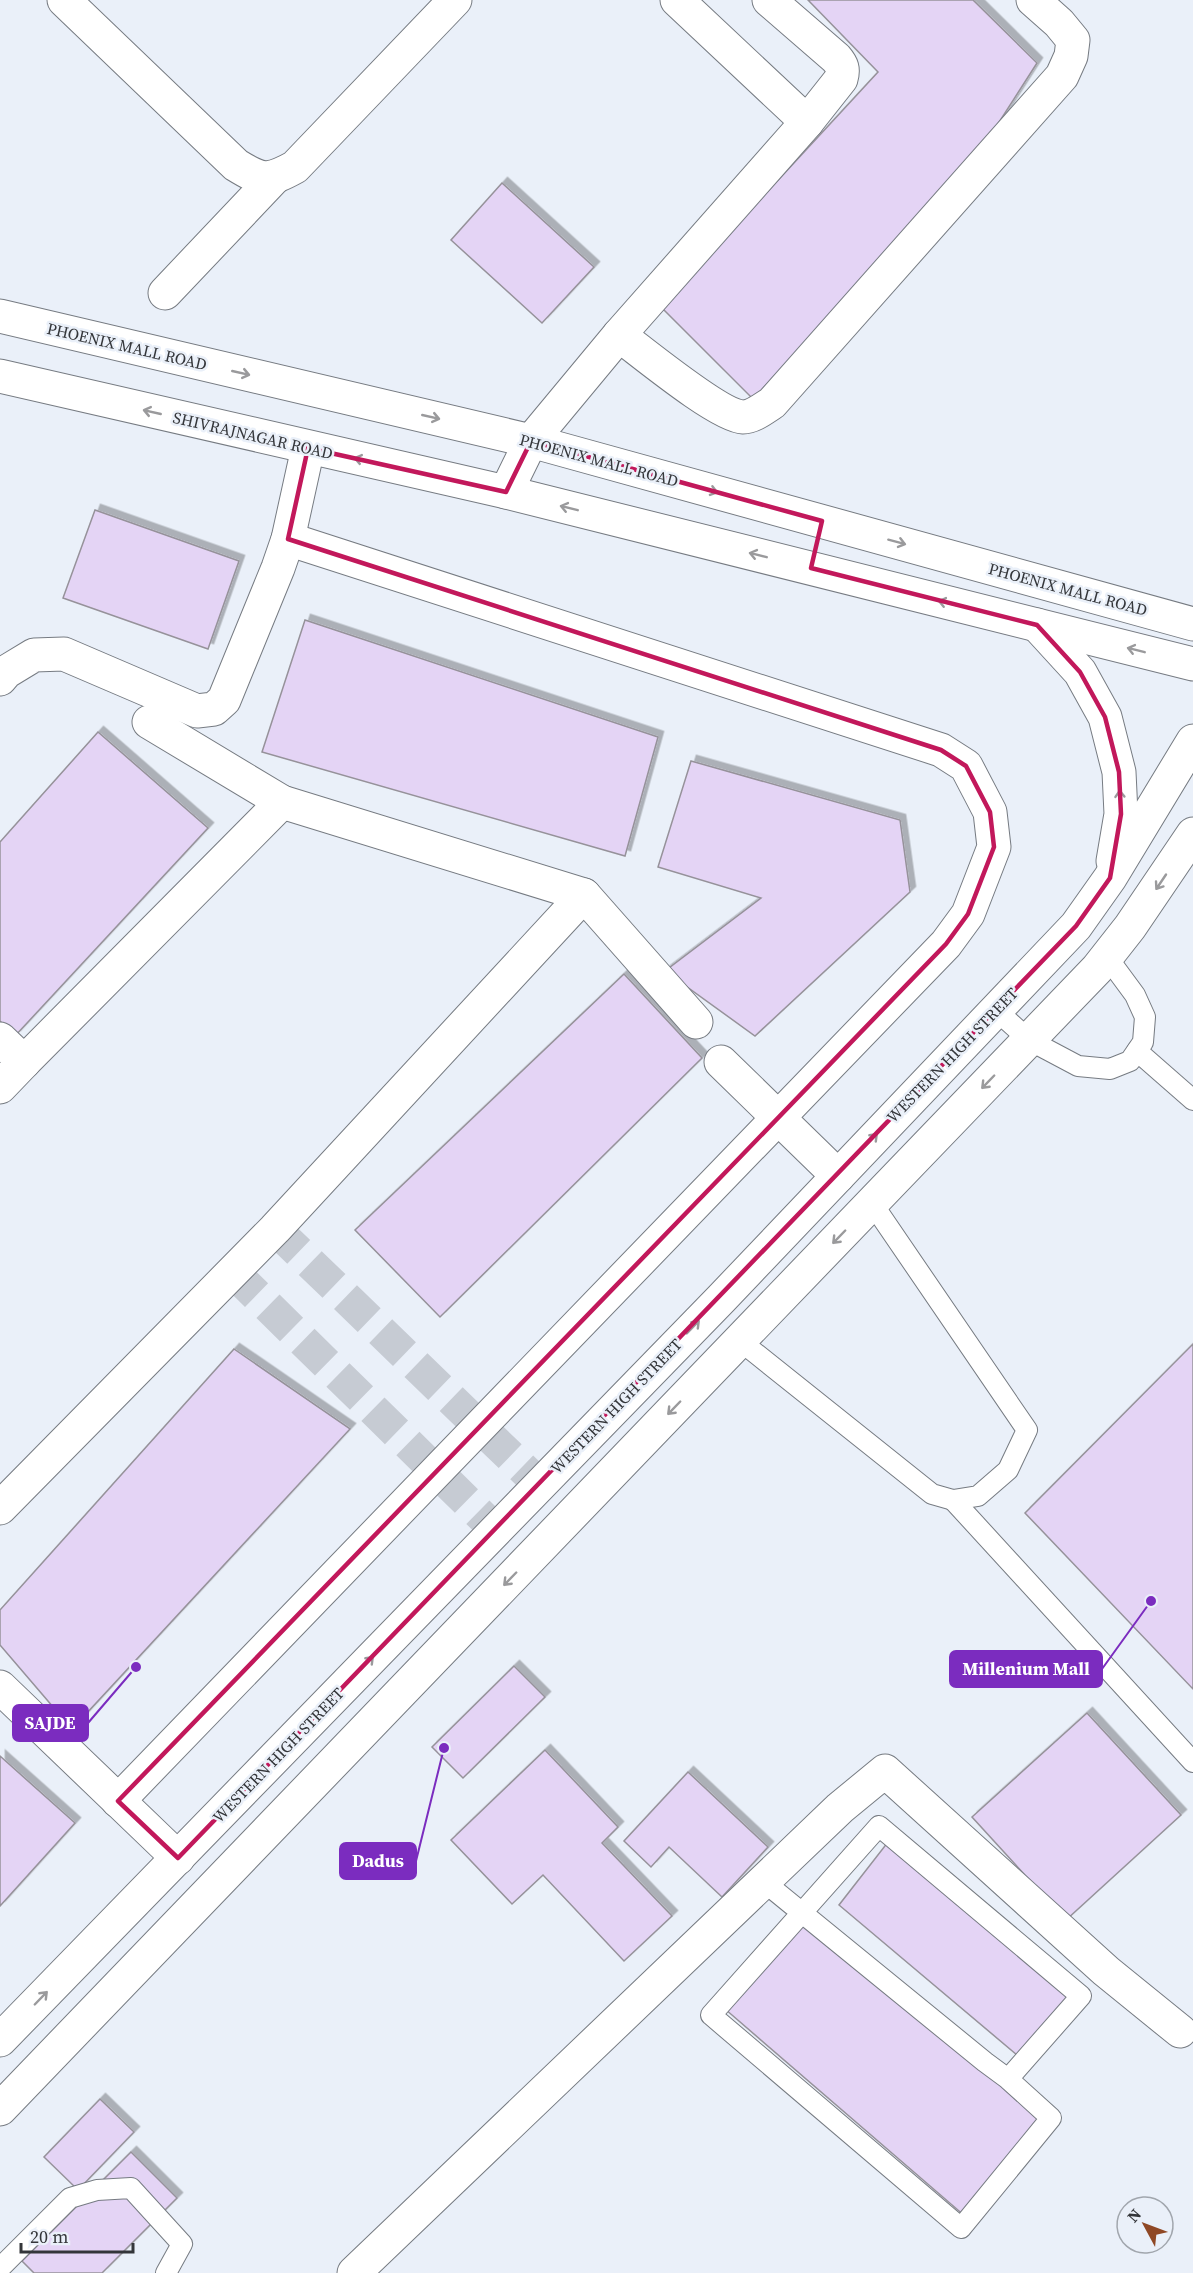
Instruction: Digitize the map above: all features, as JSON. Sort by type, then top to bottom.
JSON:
[{"type":"street","points":[[64,0],[236,165],[256,178],[274,178]]},
{"type":"street","points":[[165,293],[274,178],[295,167],[447,11],[455,0]]},
{"type":"street","points":[[676,0],[807,122]]},
{"type":"street","points":[[769,0],[841,64],[843,71],[841,79],[807,122],[619,335],[531,441],[507,492],[1193,664]]},
{"type":"street","points":[[619,335],[723,411],[743,417],[756,413],[772,403],[1062,76],[1071,56],[1073,40],[1059,23],[1033,0]]},
{"type":"street","name":"PHOENIX MALL ROAD","points":[[0,316],[531,441],[1193,624]]},
{"type":"street","name":"SHIVRAJNAGAR ROAD","points":[[0,376],[507,492]]},
{"type":"street","points":[[0,679],[6,672],[34,655],[64,654],[197,711],[214,709],[224,700],[278,568],[288,539],[308,447]]},
{"type":"street","points":[[811,568],[822,521]]},
{"type":"street","points":[[118,1801],[946,944],[968,914],[994,847],[990,812],[966,766],[941,750],[288,539]]},
{"type":"street","points":[[1037,625],[1080,672],[1105,717],[1119,772],[1121,814],[1110,878]]},
{"type":"street","points":[[149,722],[282,802],[584,895],[696,1022]]},
{"type":"street","name":"WESTERN HIGH STREET","points":[[0,2040],[782,1235],[1076,926],[1110,878],[1193,741]]},
{"type":"street","points":[[0,1087],[282,802]]},
{"type":"street","points":[[5,2093],[546,1542],[1029,1040],[1107,957],[1193,834]]},
{"type":"street","points":[[0,1508],[275,1229],[584,895]]},
{"type":"street","points":[[0,1039],[24,1062]]},
{"type":"street","points":[[720,1062],[838,1176]]},
{"type":"street","points":[[782,1235],[813,1265]]},
{"type":"street","points":[[514,1511],[546,1542]]},
{"type":"street","points":[[0,1687],[178,1858]]},
{"type":"street","points":[[354,2273],[840,1808],[885,1771],[1106,1971],[1180,2031]]},
{"type":"lane","points":[[996,1010],[1029,1040],[1078,1066],[1110,1069],[1131,1061],[1143,1042],[1145,1017],[1135,994],[1107,957]]},
{"type":"lane","points":[[1137,1051],[1193,1100]]},
{"type":"lane","points":[[739,1341],[932,1494],[953,1500],[978,1496],[1008,1470],[1027,1430],[872,1203]]},
{"type":"lane","points":[[953,1500],[1193,1762]]},
{"type":"lane","points":[[763,1881],[801,1912],[1008,2079],[1051,2118],[961,2228],[711,2015],[801,1912],[879,1826],[1081,1996],[1008,2079]]},
{"type":"lane","points":[[0,2268],[70,2198],[97,2190],[130,2188],[182,2244],[166,2273]]},
{"type":"highlighted area","points":[[531,441],[822,521],[811,568],[1037,625],[1080,672],[1105,717],[1119,772],[1121,814],[1110,878],[1076,926],[178,1858],[118,1801],[946,944],[968,914],[994,847],[990,812],[966,766],[941,750],[288,539],[308,448],[506,492]]},
{"type":"building","points":[[808,0],[973,0],[1037,63],[978,155],[753,399],[661,307],[878,72]]},
{"type":"building","points":[[502,183],[594,267],[542,323],[451,240]]},
{"type":"building","points":[[95,510],[239,561],[208,649],[63,598]]},
{"type":"building","points":[[305,620],[658,737],[625,856],[262,752]]},
{"type":"building","points":[[98,732],[208,828],[15,1036],[0,1021],[0,842]]},
{"type":"building","points":[[691,761],[900,820],[910,892],[755,1036],[665,971],[761,898],[658,867]]},
{"type":"building","points":[[624,974],[702,1058],[440,1317],[355,1230]]},
{"type":"building","points":[[1193,1344],[1193,1689],[1025,1513]]},
{"type":"building","points":[[234,1349],[350,1429],[72,1729],[0,1645],[0,1610]]},
{"type":"building","points":[[514,1666],[545,1697],[463,1778],[432,1747]]},
{"type":"building","points":[[1087,1713],[1181,1815],[1066,1920],[972,1817]]},
{"type":"building","points":[[545,1750],[618,1827],[602,1843],[672,1916],[624,1961],[543,1875],[512,1904],[451,1840]]},
{"type":"building","points":[[0,1756],[75,1823],[0,1906]]},
{"type":"building","points":[[688,1772],[768,1847],[722,1897],[669,1847],[651,1867],[624,1841]]},
{"type":"building","points":[[888,1842],[1069,1997],[1017,2055],[839,1905]]},
{"type":"building","points":[[800,1918],[1044,2121],[966,2217],[725,2009]]},
{"type":"building","points":[[100,2099],[134,2132],[78,2190],[44,2157]]},
{"type":"building","points":[[131,2152],[177,2198],[102,2273],[34,2273],[22,2261]]},
{"type":"tunnel","points":[[275,1229],[540,1485]]},
{"type":"tunnel","points":[[233,1272],[496,1530]]},
{"type":"place","name":"Millenium Mall","points":[[1151,1601]]},
{"type":"place","name":"SAJDE","points":[[136,1667]]},
{"type":"place","name":"Dadus","points":[[444,1748]]}]
